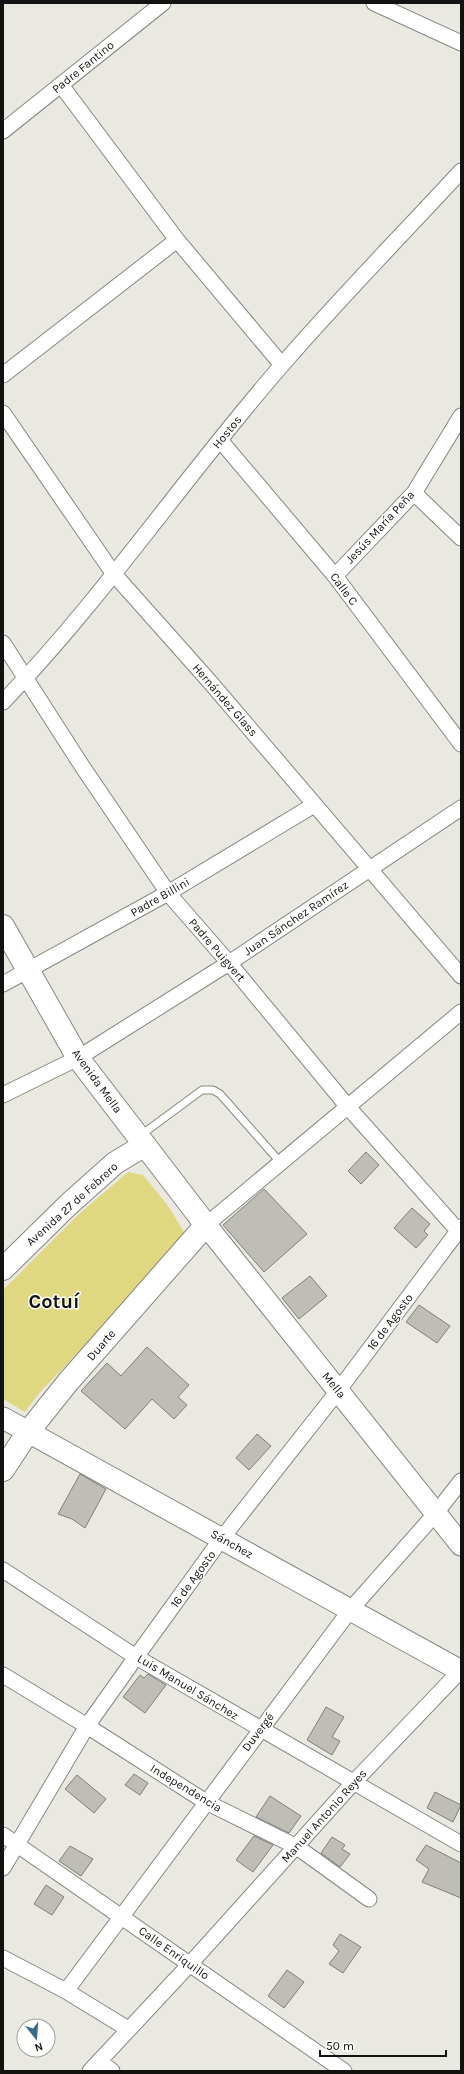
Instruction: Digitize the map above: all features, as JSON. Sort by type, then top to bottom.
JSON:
[{"type":"main road","name":"Avenida Mella","points":[[3,926],[78,1058],[206,1225]]},
{"type":"main road","name":"Avenida 27 de Febrero","points":[[3,1269],[68,1205],[142,1141]]},
{"type":"main road","name":"Mella","points":[[206,1225],[461,1545]]},
{"type":"main road","name":"Duarte","points":[[3,1470],[28,1432],[68,1382],[206,1225]]},
{"type":"main road","name":"Sánchez","points":[[3,1418],[461,1671]]},
{"type":"street","name":"Padre Fantino","points":[[3,131],[163,3]]},
{"type":"street","points":[[374,3],[461,43]]},
{"type":"street","points":[[61,85],[177,240],[282,365]]},
{"type":"street","name":"Hostos","points":[[3,702],[26,678],[113,573],[282,365],[461,171]]},
{"type":"street","points":[[3,375],[177,240]]},
{"type":"street","name":"Hernández Glass","points":[[3,413],[113,573],[210,682],[368,869],[461,976]]},
{"type":"street","name":"Jesús María Peña","points":[[335,576],[414,493],[461,416]]},
{"type":"street","name":"Calle C","points":[[220,440],[335,576],[461,744]]},
{"type":"street","points":[[414,493],[461,538]]},
{"type":"street","name":"Padre Puigvert","points":[[3,643],[82,766],[168,893],[229,963],[348,1107],[460,1231]]},
{"type":"street","name":"Padre Billini","points":[[3,984],[168,893],[314,805]]},
{"type":"street","name":"Juan Sánchez Ramírez","points":[[3,1095],[78,1058],[229,963],[461,808]]},
{"type":"street","points":[[206,1225],[461,1012]]},
{"type":"street","name":"16 de Agosto","points":[[3,1868],[88,1726],[136,1657],[222,1538],[338,1391],[460,1231]]},
{"type":"street","name":"Duvergé","points":[[66,1991],[351,1609],[436,1513],[461,1482]]},
{"type":"street","name":"Luis Manuel Sánchez","points":[[3,1570],[136,1657],[260,1730],[461,1844]]},
{"type":"street","name":"Manuel Antonio Reyes","points":[[95,2066],[297,1847],[353,1783],[461,1671]]},
{"type":"street","name":"Independencia","points":[[3,1675],[88,1726],[206,1802],[297,1847],[369,1899]]},
{"type":"street","name":"Calle Enriquillo","points":[[3,1835],[344,2071]]},
{"type":"street","points":[[3,1958],[66,1991],[128,2029]]},
{"type":"street","points":[[95,2066],[112,2071]]},
{"type":"lane","points":[[142,1141],[202,1090],[213,1090],[220,1094],[280,1162]]},
{"type":"shaded area","points":[[128,1172],[143,1175],[168,1206],[186,1235],[147,1281],[40,1392],[25,1412],[3,1399],[3,1290],[79,1214]]},
{"type":"building","points":[[366,1152],[379,1165],[361,1184],[348,1171]]},
{"type":"building","points":[[264,1189],[307,1234],[264,1272],[223,1225]]},
{"type":"building","points":[[412,1208],[430,1224],[424,1231],[428,1235],[416,1248],[394,1228]]},
{"type":"building","points":[[310,1276],[327,1296],[299,1319],[282,1298]]},
{"type":"building","points":[[419,1305],[450,1326],[437,1343],[406,1322]]},
{"type":"building","points":[[147,1347],[189,1385],[178,1397],[187,1405],[174,1419],[152,1399],[125,1429],[81,1391],[107,1363],[121,1376]]},
{"type":"building","points":[[257,1434],[271,1446],[249,1470],[236,1458]]},
{"type":"building","points":[[80,1474],[106,1489],[85,1528],[72,1519],[58,1514]]},
{"type":"building","points":[[148,1674],[166,1685],[145,1713],[123,1697],[140,1675],[144,1678]]},
{"type":"building","points":[[326,1707],[344,1717],[332,1737],[340,1741],[332,1755],[307,1740]]},
{"type":"building","points":[[134,1774],[148,1783],[140,1795],[125,1785]]},
{"type":"building","points":[[77,1775],[106,1799],[94,1813],[65,1789]]},
{"type":"building","points":[[435,1792],[461,1805],[453,1822],[427,1808]]},
{"type":"building","points":[[270,1796],[301,1816],[289,1833],[256,1817]]},
{"type":"building","points":[[254,1836],[273,1845],[253,1872],[236,1860]]},
{"type":"building","points":[[332,1837],[345,1845],[342,1849],[350,1854],[340,1867],[321,1853]]},
{"type":"building","points":[[426,1845],[461,1863],[461,1898],[422,1882],[429,1869],[416,1860]]},
{"type":"building","points":[[70,1846],[93,1859],[81,1876],[59,1861]]},
{"type":"building","points":[[46,1885],[64,1897],[52,1915],[34,1904]]},
{"type":"building","points":[[340,1934],[361,1947],[343,1973],[329,1964],[339,1951],[333,1945]]},
{"type":"building","points":[[287,1970],[304,1982],[284,2008],[268,1996]]},
{"type":"district","name":"Cotuí","points":[[54,1301]]}]
